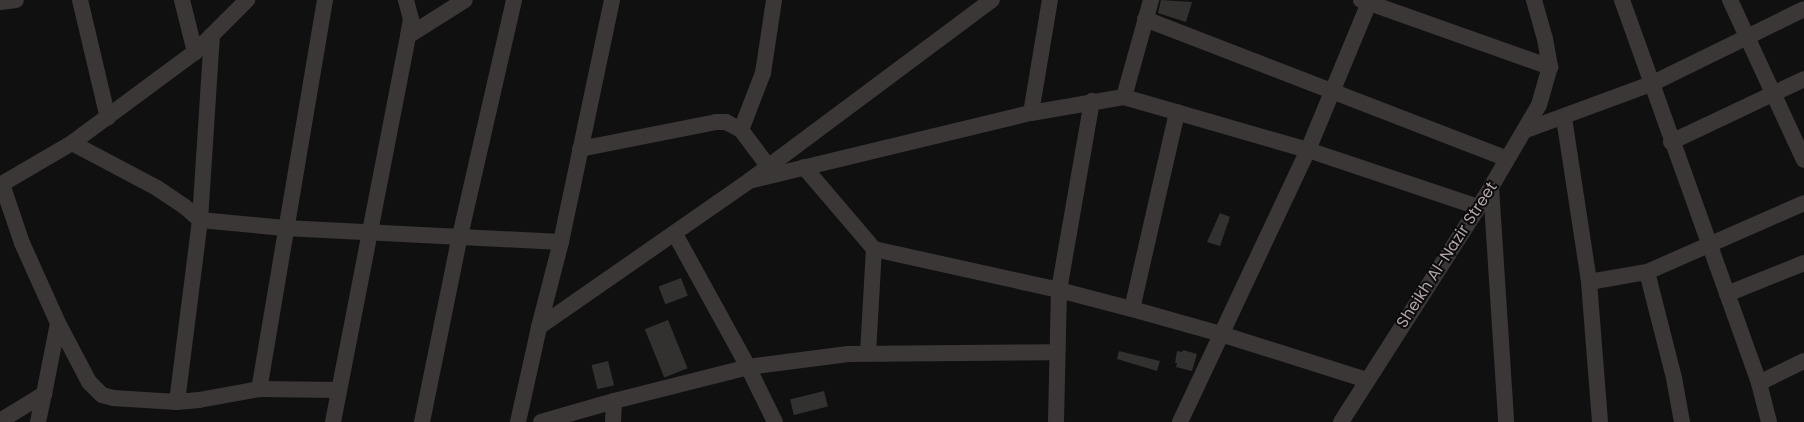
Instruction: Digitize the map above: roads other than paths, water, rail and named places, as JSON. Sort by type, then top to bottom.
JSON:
[{"type":"street","points":[[0,2],[16,0]]},
{"type":"street","points":[[80,0],[108,118]]},
{"type":"street","points":[[182,0],[195,52]]},
{"type":"street","points":[[247,0],[195,52],[108,118],[72,143],[1,184],[22,243],[58,323],[89,382],[102,395],[113,398],[177,402],[259,389],[339,390]]},
{"type":"street","points":[[259,389],[325,0]]},
{"type":"street","points":[[333,422],[411,19],[406,0]]},
{"type":"street","points":[[408,36],[465,0]]},
{"type":"street","points":[[422,422],[460,236],[514,0]]},
{"type":"street","points":[[518,422],[539,326],[561,242],[612,0]]},
{"type":"street","points":[[741,130],[763,73],[774,0]]},
{"type":"street","points":[[539,326],[675,234],[749,181],[970,7],[992,0]]},
{"type":"street","points":[[1031,113],[1050,0]]},
{"type":"street","points":[[1124,97],[1152,0]]},
{"type":"street","points":[[1406,0],[1407,17]]},
{"type":"street","points":[[1180,422],[1334,92],[1365,2],[1550,67],[1545,39],[1534,0]]},
{"type":"street","points":[[1622,0],[1671,142],[1759,383],[1768,422]]},
{"type":"street","points":[[1730,0],[1804,160]]},
{"type":"street","points":[[1526,130],[1564,118],[1651,84],[1804,9]]},
{"type":"street","points":[[1145,19],[1507,159]]},
{"type":"street","points":[[177,402],[200,220],[212,34]]},
{"type":"street","name":"Sheikh Al-Nazir Street","points":[[1340,422],[1526,130],[1546,85],[1550,67]]},
{"type":"street","points":[[1671,142],[1804,79]]},
{"type":"street","points":[[749,181],[1031,113],[1124,97],[1308,150],[1478,207]]},
{"type":"street","points":[[1056,422],[1059,290],[1092,101]]},
{"type":"street","points":[[1132,309],[1177,112]]},
{"type":"street","points":[[1564,118],[1589,282],[1600,422]]},
{"type":"street","points":[[580,149],[716,122],[726,122],[741,130],[768,166]]},
{"type":"street","points":[[72,143],[157,188],[184,206],[200,220],[285,228],[561,242]]},
{"type":"street","points":[[804,167],[874,249],[1059,290],[1132,309],[1221,334],[1367,380]]},
{"type":"street","points":[[1491,187],[1506,422]]},
{"type":"street","points":[[1589,282],[1647,272],[1804,203]]},
{"type":"street","points":[[675,234],[748,368],[775,422]]},
{"type":"street","points":[[868,354],[874,249]]},
{"type":"street","points":[[1727,294],[1804,263]]},
{"type":"street","points":[[1647,272],[1674,378],[1682,422]]},
{"type":"street","points":[[38,422],[58,323]]},
{"type":"street","points":[[542,422],[614,401],[748,368],[848,354],[1057,352]]},
{"type":"street","points":[[1759,383],[1804,361]]},
{"type":"street","points":[[0,421],[44,394]]},
{"type":"street","points":[[613,422],[614,401]]}]
